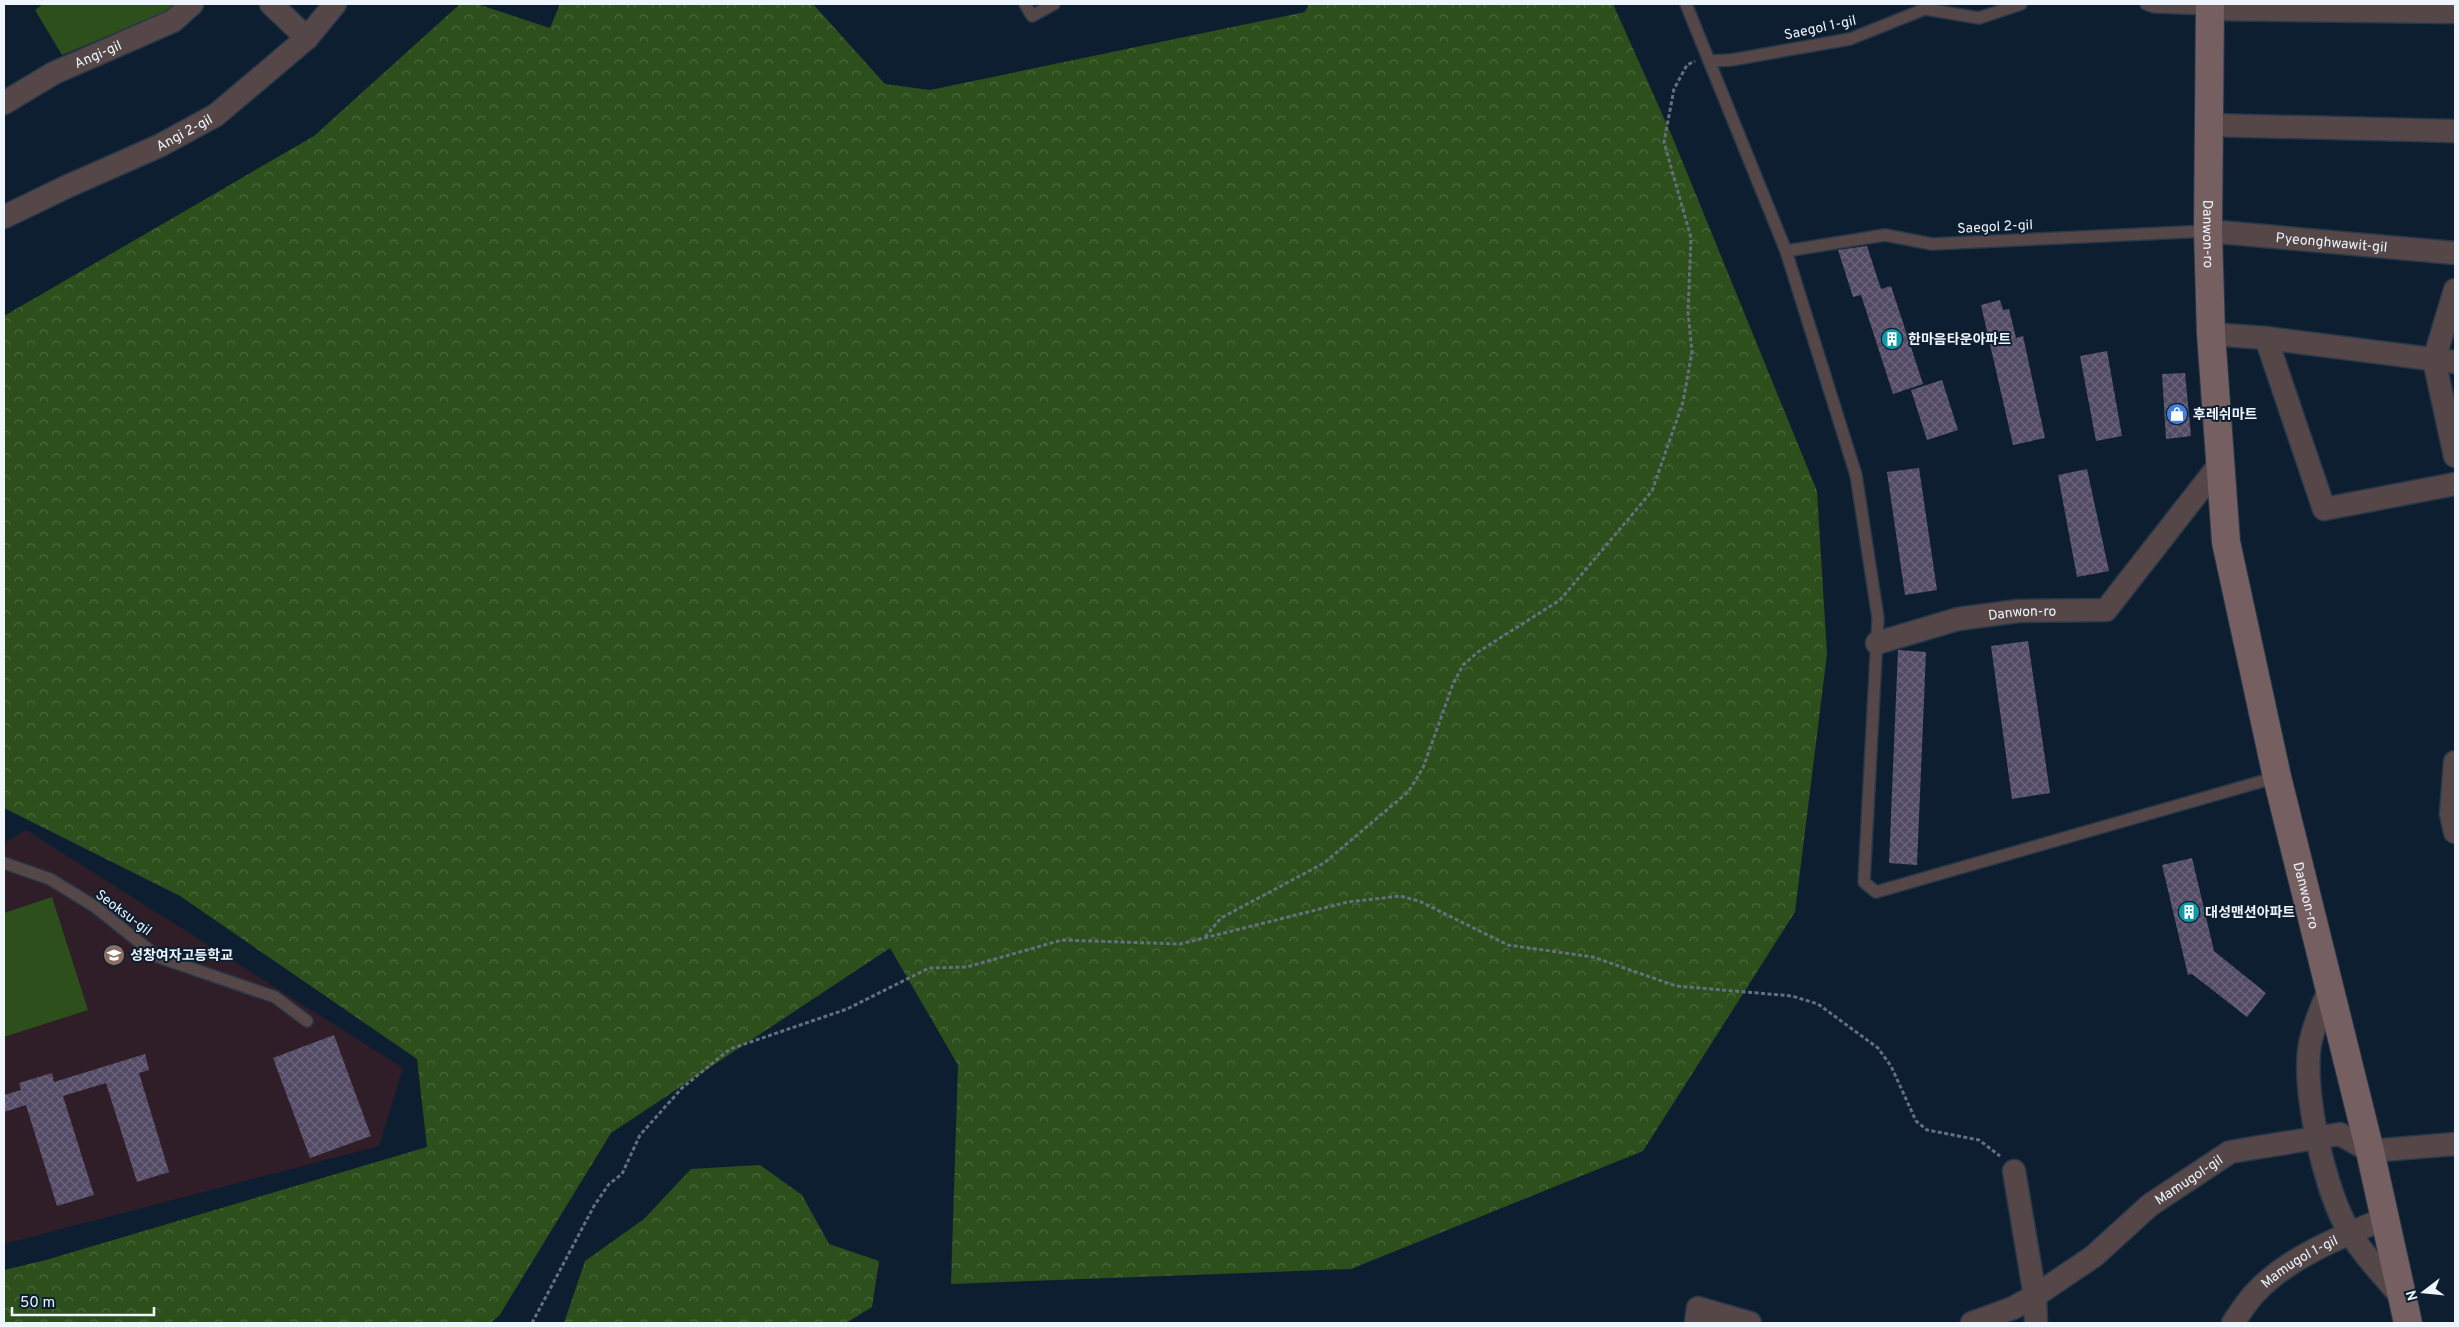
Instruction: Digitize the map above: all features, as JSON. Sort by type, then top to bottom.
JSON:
[{"type":"street","name":"Angi-gil","points":[[4,103],[54,73],[173,20],[192,4]]},
{"type":"street","points":[[271,4],[307,38]]},
{"type":"street","name":"Angi 2-gil","points":[[4,216],[160,146],[216,115],[307,38],[335,4]]},
{"type":"street","points":[[2210,6],[2455,12]]},
{"type":"street","name":"Danwon-ro","points":[[2210,6],[2208,230],[2211,334],[2226,542],[2277,777],[2370,1151],[2405,1311]]},
{"type":"street","points":[[2210,125],[2455,130]]},
{"type":"street","name":"Pyeonghwawit-gil","points":[[2208,230],[2455,253]]},
{"type":"street","points":[[2455,290],[2444,361],[2455,456]]},
{"type":"street","points":[[2211,334],[2266,338],[2444,361]]},
{"type":"street","points":[[2266,338],[2324,509],[2455,484]]},
{"type":"street","name":"Danwon-ro","points":[[1877,643],[1958,619],[2018,611],[2106,610],[2220,464]]},
{"type":"street","points":[[2455,762],[2451,814],[2455,832]]},
{"type":"street","points":[[2329,990],[2319,1012],[2310,1046],[2310,1091],[2316,1137],[2335,1203],[2350,1233],[2405,1311]]},
{"type":"street","name":"Mamugol-gil","points":[[1972,1323],[2004,1311],[2035,1296],[2094,1256],[2150,1205],[2230,1152],[2340,1134],[2370,1151]]},
{"type":"street","points":[[2370,1151],[2455,1144]]},
{"type":"street","points":[[2014,1171],[2035,1296],[2036,1323]]},
{"type":"street","name":"Mamugol 1-gil","points":[[2233,1323],[2256,1292],[2290,1264],[2350,1233],[2384,1220]]},
{"type":"street","points":[[1696,1323],[1698,1308],[1750,1323]]},
{"type":"lane","points":[[1025,4],[1032,16],[1054,4]]},
{"type":"lane","points":[[1686,4],[1786,251],[1856,475],[1878,618],[1864,882],[1876,892],[2277,777]]},
{"type":"lane","name":"Saegol 1-gil","points":[[1709,60],[1731,60],[1850,39],[1924,9],[1979,18],[2021,4]]},
{"type":"lane","points":[[2146,4],[2154,7],[2210,6]]},
{"type":"lane","name":"Saegol 2-gil","points":[[1786,251],[1885,235],[1932,244],[2208,230]]},
{"type":"lane","name":"Seoksu-gil","points":[[4,863],[50,879],[94,906],[158,957],[275,997],[308,1021]]},
{"type":"path","points":[[1204,937],[1221,918],[1324,863],[1408,792],[1423,768],[1453,684],[1464,665],[1478,652],[1560,600],[1652,491],[1683,402],[1692,352],[1688,312],[1691,238],[1664,142],[1674,89],[1687,65],[1697,60],[1709,60]]},
{"type":"path","points":[[532,1323],[594,1206],[609,1184],[622,1174],[640,1135],[682,1088],[730,1049],[847,1010],[929,968],[967,967],[1062,940],[1180,944],[1348,902],[1400,896],[1419,901],[1508,945],[1593,957],[1676,986],[1792,996],[1818,1004],[1878,1048],[1891,1066],[1916,1121],[1927,1130],[1979,1140],[1995,1150],[2014,1171]]},
{"type":"shaded area","name":"성창여자고등학교","points":[[26,830],[403,1068],[379,1146],[4,1244],[4,843]]},
{"type":"green space","points":[[43,4],[174,4],[163,13],[62,55],[35,10]]},
{"type":"green space","points":[[460,4],[477,4],[550,28],[560,4],[813,4],[885,84],[930,90],[1305,12],[1309,4],[1613,4],[1672,136],[1817,491],[1827,654],[1795,912],[1643,1151],[1351,1269],[951,1284],[958,1065],[890,948],[611,1133],[499,1316],[490,1323],[4,1323],[4,1270],[46,1260],[427,1147],[417,1059],[180,896],[4,808],[4,316],[314,136]]},
{"type":"green space","points":[[52,897],[88,1010],[4,1037],[4,913]]},
{"type":"green space","points":[[760,1165],[802,1195],[829,1244],[879,1261],[872,1307],[846,1323],[564,1323],[585,1261],[644,1219],[691,1169]]},
{"type":"building","name":"한마음타운아파트","points":[[1867,246],[1881,289],[1891,286],[1923,384],[1893,394],[1861,295],[1853,297],[1838,250]]},
{"type":"building","points":[[2000,300],[2003,310],[2009,309],[2016,338],[2023,336],[2045,438],[2013,445],[1981,305]]},
{"type":"building","points":[[2107,351],[2122,436],[2096,441],[2080,356]]},
{"type":"building","name":"후레쉬마트","points":[[2185,373],[2191,436],[2166,439],[2162,374]]},
{"type":"building","points":[[1942,380],[1958,430],[1927,440],[1911,390]]},
{"type":"building","points":[[1919,468],[1937,590],[1905,595],[1887,472]]},
{"type":"building","points":[[2087,469],[2109,571],[2077,577],[2058,475]]},
{"type":"building","points":[[2028,641],[2050,793],[2012,799],[1991,646]]},
{"type":"building","points":[[1898,650],[1926,652],[1917,865],[1889,863]]},
{"type":"building","name":"대성맨션아파트","points":[[2192,858],[2214,951],[2266,993],[2247,1017],[2192,974],[2188,975],[2162,865]]},
{"type":"building","points":[[334,1035],[371,1136],[310,1158],[273,1058]]},
{"type":"building","points":[[145,1054],[149,1070],[139,1073],[169,1172],[137,1182],[106,1083],[63,1096],[94,1195],[57,1206],[26,1105],[4,1112],[4,1095],[21,1090],[19,1083],[52,1073],[54,1082]]},
{"type":"place","name":"한마음타운아파트","points":[[1892,339]]},
{"type":"place","name":"후레쉬마트","points":[[2177,414]]},
{"type":"place","name":"대성맨션아파트","points":[[2189,912]]},
{"type":"place","name":"성창여자고등학교","points":[[114,955]]}]
